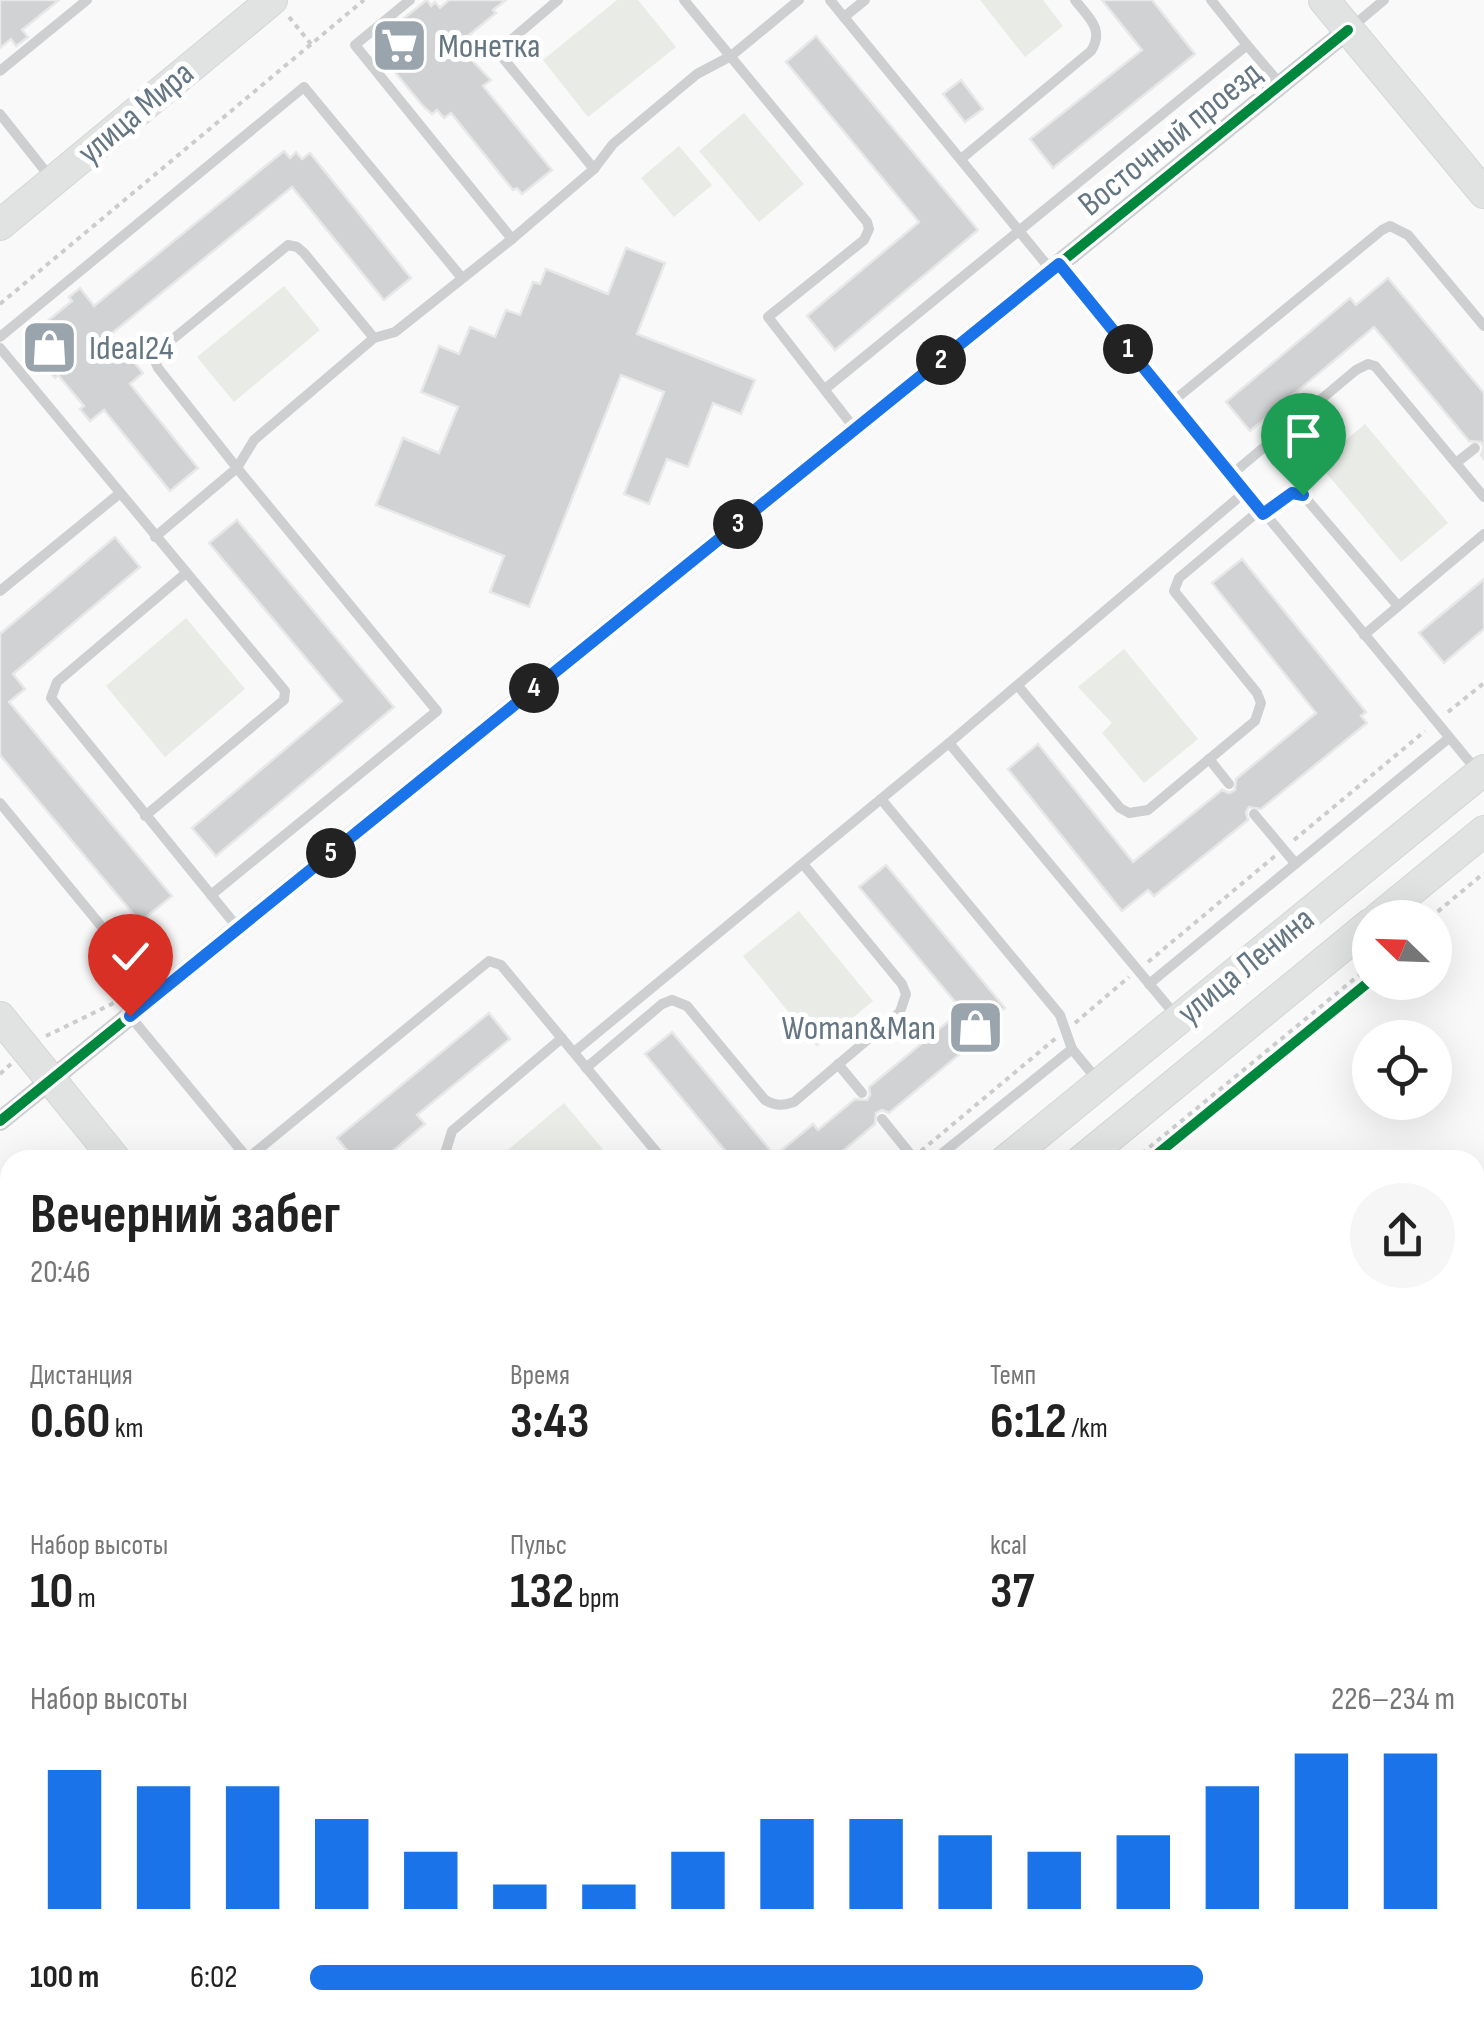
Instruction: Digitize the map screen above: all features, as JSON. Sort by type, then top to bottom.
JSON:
[{"type":"main road","points":[[1324,0],[1484,193]]},
{"type":"main road","name":"улица Мира","points":[[0,225],[280,7]]},
{"type":"main road","name":"улица Ленина","points":[[1018,1150],[1482,772]]},
{"type":"main road","points":[[1400,900],[1484,831]]},
{"type":"main road","name":"улица Ленина","points":[[1094,1150],[1352,939]]},
{"type":"main road","points":[[0,1017],[108,1150]]},
{"type":"street","name":"Восточный проезд","points":[[0,1120],[130,1016],[151,987],[238,928],[1348,30]]},
{"type":"lane","points":[[0,72],[87,0]]},
{"type":"lane","points":[[410,0],[356,45],[512,239]]},
{"type":"lane","points":[[558,0],[505,45],[503,58],[594,169]]},
{"type":"lane","points":[[684,0],[867,222],[864,240],[768,317],[855,429]]},
{"type":"lane","points":[[155,537],[238,468],[254,440],[374,338],[394,332],[512,239],[594,169],[613,144],[697,74],[730,56],[799,0]]},
{"type":"lane","points":[[830,0],[1020,231],[1172,402],[1436,722],[1482,772]]},
{"type":"lane","points":[[844,17],[865,0]]},
{"type":"lane","points":[[960,159],[1091,51],[1097,28],[1074,0]]},
{"type":"lane","points":[[1211,0],[1280,85]]},
{"type":"lane","points":[[1348,30],[1384,0]]},
{"type":"lane","points":[[825,389],[1247,45]]},
{"type":"lane","points":[[0,337],[304,87],[462,278]]},
{"type":"lane","points":[[1,119],[54,181]]},
{"type":"lane","points":[[1172,402],[1390,226],[1408,235],[1484,326]]},
{"type":"lane","points":[[211,895],[437,711],[155,361],[162,345],[288,246],[304,253],[374,338]]},
{"type":"lane","points":[[0,348],[285,691],[284,700],[145,816]]},
{"type":"lane","points":[[1231,474],[1368,364],[1376,366],[1484,498]]},
{"type":"lane","points":[[1456,463],[1475,448]]},
{"type":"lane","points":[[574,1052],[950,744],[1245,492]]},
{"type":"lane","points":[[1018,686],[1129,814],[1148,810],[1255,721],[1261,703],[1257,693],[1176,598],[1175,584],[1262,512],[1292,493],[1303,495],[1398,606]]},
{"type":"lane","points":[[0,590],[119,494]]},
{"type":"lane","points":[[1364,635],[1484,534]]},
{"type":"lane","points":[[186,573],[52,688],[54,705],[238,928]]},
{"type":"lane","points":[[1149,984],[1450,738]]},
{"type":"lane","points":[[950,744],[1179,1020]]},
{"type":"lane","points":[[1209,759],[1230,784]]},
{"type":"lane","points":[[881,800],[1060,1015],[1072,1049],[1100,1083]]},
{"type":"lane","points":[[0,803],[151,987]]},
{"type":"lane","points":[[1254,814],[1295,863]]},
{"type":"lane","points":[[586,1068],[662,1004],[672,1000],[687,1006],[765,1100],[775,1105],[794,1102],[900,1012],[906,994],[902,984],[802,864]]},
{"type":"lane","points":[[260,1150],[489,962],[501,965],[655,1150]]},
{"type":"lane","points":[[130,1016],[242,1150]]},
{"type":"lane","points":[[447,1150],[452,1131],[562,1038]]},
{"type":"lane","points":[[946,1150],[1072,1049]]},
{"type":"lane","points":[[838,1064],[862,1094]]},
{"type":"lane","points":[[882,1119],[907,1150]]},
{"type":"path","points":[[0,304],[364,0]]},
{"type":"path","points":[[280,7],[311,44]]},
{"type":"path","points":[[925,1150],[1484,683]]},
{"type":"path","points":[[1452,900],[1484,873]]},
{"type":"path","points":[[1452,913],[1484,886]]},
{"type":"path","points":[[1146,1150],[1352,981]]},
{"type":"path","points":[[0,1074],[42,1038],[151,987]]},
{"type":"path","points":[[1162,1150],[1352,996]]},
{"type":"shaded area","points":[[617,0],[638,0],[676,47],[588,117],[543,60]]},
{"type":"shaded area","points":[[980,0],[1043,0],[1063,26],[1025,57]]},
{"type":"shaded area","points":[[744,113],[804,184],[759,222],[699,151]]},
{"type":"shaded area","points":[[679,146],[712,185],[674,217],[641,178]]},
{"type":"shaded area","points":[[284,286],[320,330],[234,402],[197,357]]},
{"type":"shaded area","points":[[1365,424],[1448,523],[1401,562],[1318,463]]},
{"type":"shaded area","points":[[186,618],[245,689],[165,757],[106,686]]},
{"type":"shaded area","points":[[1124,649],[1198,739],[1144,783],[1102,733],[1112,723],[1078,687]]},
{"type":"shaded area","points":[[799,911],[873,1001],[817,1047],[743,956]]},
{"type":"shaded area","points":[[564,1103],[604,1150],[508,1150]]},
{"type":"building","points":[[0,0],[59,0],[22,30],[28,37],[16,46],[11,39],[0,48]]},
{"type":"building","points":[[427,0],[431,6],[435,2],[440,8],[449,0],[506,0],[463,40],[460,48],[491,80],[483,86],[552,170],[522,194],[517,188],[513,190],[451,113],[444,118],[437,110],[432,114],[375,48],[378,38]]},
{"type":"building","points":[[1102,0],[1152,0],[1195,54],[1053,168],[1030,139],[1142,50]]},
{"type":"building","points":[[816,36],[978,230],[835,350],[807,316],[919,222],[786,62]]},
{"type":"building","points":[[961,80],[983,109],[965,122],[943,94]]},
{"type":"building","points":[[284,151],[290,158],[296,152],[302,159],[310,153],[411,278],[384,300],[292,187],[111,334],[143,373],[130,384],[198,468],[170,491],[104,410],[90,421],[80,409],[84,406],[58,375],[55,378],[44,365],[48,362],[28,337],[72,301],[69,297],[80,288],[94,306]]},
{"type":"building","points":[[626,248],[665,263],[637,334],[755,380],[741,414],[713,403],[688,467],[667,459],[649,504],[624,494],[664,392],[621,375],[529,607],[490,592],[504,556],[376,505],[403,438],[439,453],[458,407],[421,392],[439,346],[459,354],[470,327],[495,337],[506,310],[520,315],[533,282],[540,284],[546,269],[608,294]]},
{"type":"building","points":[[1388,278],[1484,393],[1484,448],[1481,442],[1469,441],[1374,327],[1250,431],[1226,402],[1350,298],[1356,305]]},
{"type":"building","points":[[237,520],[394,707],[216,856],[192,828],[342,701],[209,543]]},
{"type":"building","points":[[115,537],[140,567],[13,674],[25,689],[9,702],[172,896],[140,922],[0,755],[0,634]]},
{"type":"building","points":[[1242,559],[1366,712],[1361,716],[1367,723],[1261,809],[1249,807],[1248,820],[1154,896],[1148,890],[1122,911],[1008,769],[1038,744],[1133,862],[1222,790],[1235,790],[1236,779],[1316,713],[1212,583]]},
{"type":"building","points":[[1484,579],[1484,629],[1444,663],[1419,633]]},
{"type":"building","points":[[886,865],[1005,1008],[992,1018],[995,1021],[990,1029],[889,1113],[876,1113],[875,1124],[844,1150],[782,1150],[813,1124],[818,1130],[855,1099],[867,1100],[869,1087],[962,1010],[859,887]]},
{"type":"building","points":[[489,1013],[510,1039],[417,1115],[425,1124],[394,1150],[347,1150],[337,1138]]},
{"type":"building","points":[[672,1032],[770,1150],[725,1150],[645,1054]]},
{"type":"cycle path","points":[[0,1121],[1348,30]]},
{"type":"cycle path","points":[[1162,1150],[1352,996]]},
{"type":"place","name":"Монетка","points":[[399,46]]},
{"type":"place","name":"Ideal24","points":[[50,348]]},
{"type":"place","name":"Woman&Man","points":[[975,1028]]},
{"type":"route","points":[[130,1016],[1059,264],[1263,514],[1285,496],[1298,492],[1303,495]]}]
